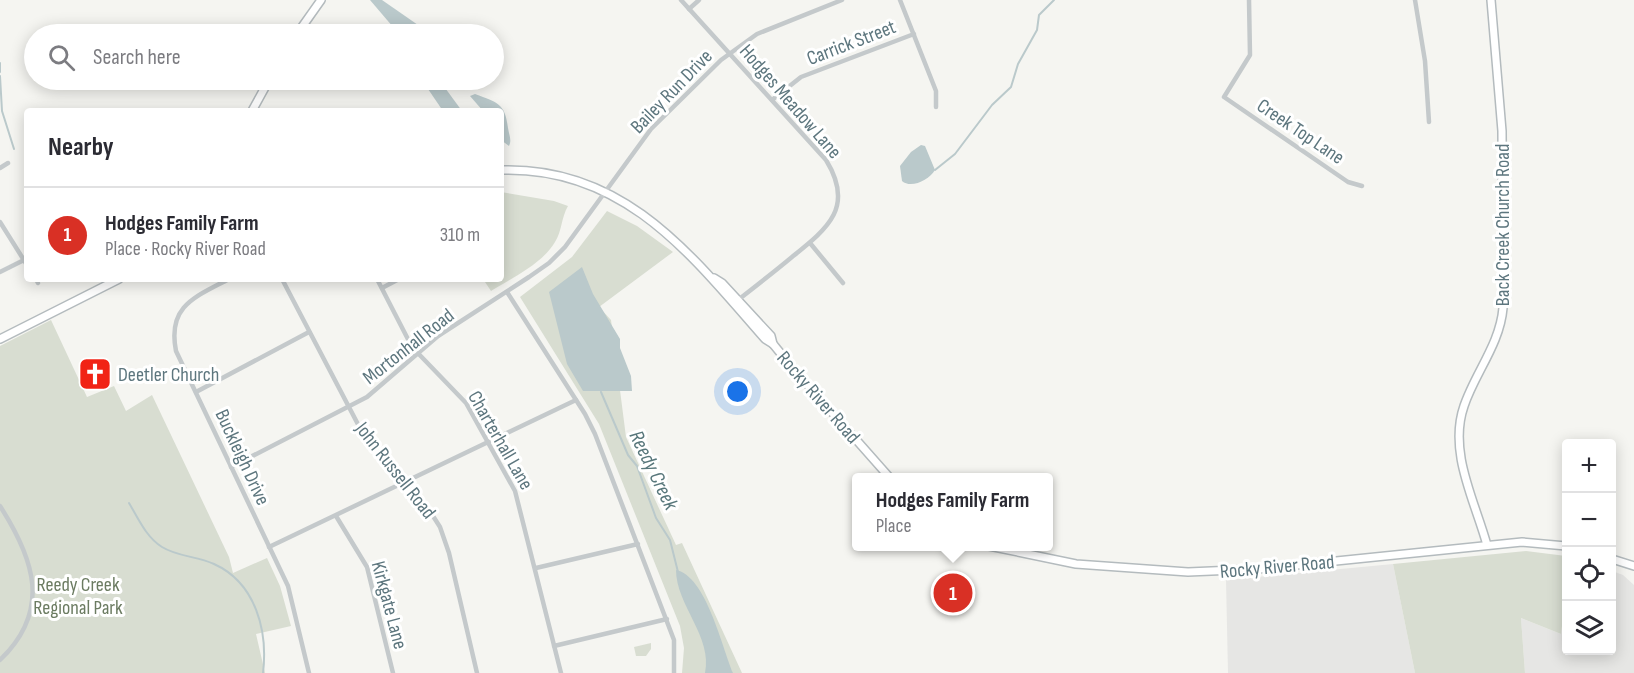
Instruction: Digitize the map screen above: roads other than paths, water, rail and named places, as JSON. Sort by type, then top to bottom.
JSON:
[{"type":"street","points":[[304,24],[321,0]]},
{"type":"street","name":"Hodges Meadow Lane","points":[[681,0],[826,160],[835,175],[839,193],[838,205],[832,222],[810,243],[738,300]]},
{"type":"street","points":[[689,9],[699,0]]},
{"type":"street","name":"Bailey Run Drive","points":[[604,192],[671,107],[730,54],[758,34],[842,0]]},
{"type":"street","points":[[900,0],[936,90],[936,107]]},
{"type":"street","name":"Creek Top Lane","points":[[1249,0],[1250,55],[1224,97],[1348,182],[1362,186]]},
{"type":"street","points":[[1415,0],[1425,61],[1429,122]]},
{"type":"street","name":"Back Creek Church Road","points":[[1487,545],[1459,455],[1458,437],[1464,406],[1498,333],[1503,308],[1502,131],[1491,0]]},
{"type":"street","name":"Carrick Street","points":[[772,100],[801,77],[914,34]]},
{"type":"street","points":[[254,108],[264,90]]},
{"type":"street","points":[[0,168],[8,163]]},
{"type":"street","name":"Rocky River Road","points":[[504,170],[557,176],[604,192],[654,221],[712,277],[886,473]]},
{"type":"street","name":"Mortonhall Road","points":[[231,467],[379,388],[438,336],[549,263],[565,247],[604,192]]},
{"type":"street","points":[[0,222],[24,260]]},
{"type":"street","points":[[810,243],[843,283]]},
{"type":"street","points":[[0,272],[24,262]]},
{"type":"street","name":"Rocky River Road","points":[[712,277],[722,282],[771,336],[773,344]]},
{"type":"street","points":[[0,339],[113,282]]},
{"type":"street","name":"Buckleigh Drive","points":[[224,282],[187,303],[175,324],[176,351],[288,586],[309,673]]},
{"type":"street","name":"John Russell Road","points":[[284,282],[371,444],[426,505],[443,536],[477,673]]},
{"type":"street","name":"Charterhall Lane","points":[[379,282],[417,354],[466,403],[520,504],[561,673]]},
{"type":"street","points":[[382,288],[393,282]]},
{"type":"street","points":[[507,292],[595,434],[675,640],[674,673]]},
{"type":"street","points":[[196,392],[309,332]]},
{"type":"street","points":[[269,547],[576,400]]},
{"type":"street","points":[[0,506],[22,544],[30,565],[33,583],[27,622],[16,642],[0,660]]},
{"type":"street","name":"Kirkgate Lane","points":[[336,516],[367,567],[393,673]]},
{"type":"street","name":"Rocky River Road","points":[[1013,551],[1076,564],[1188,572],[1258,569],[1487,545],[1538,542],[1562,545]]},
{"type":"street","points":[[536,568],[638,544]]},
{"type":"street","points":[[1616,561],[1634,566]]},
{"type":"street","points":[[554,646],[668,619]]},
{"type":"waterway","points":[[935,170],[955,154],[992,105],[1011,87],[1018,64],[1037,30],[1039,15],[1054,0]]},
{"type":"waterway","points":[[0,63],[0,72]]},
{"type":"waterway","points":[[0,76],[2,111],[14,149]]},
{"type":"waterway","name":"Reedy Creek","points":[[601,392],[628,455],[637,466],[656,518],[670,540],[678,572]]},
{"type":"waterway","points":[[129,503],[147,533],[156,543],[174,553],[214,564],[228,572],[240,583],[249,596],[261,625],[263,673]]},
{"type":"place","name":"Deetler Church","points":[[95,374]]},
{"type":"place","name":"Hodges Family Farm","points":[[953,593]]},
{"type":"park label","name":"Reedy Creek Regional Park","points":[[78,596]]}]
